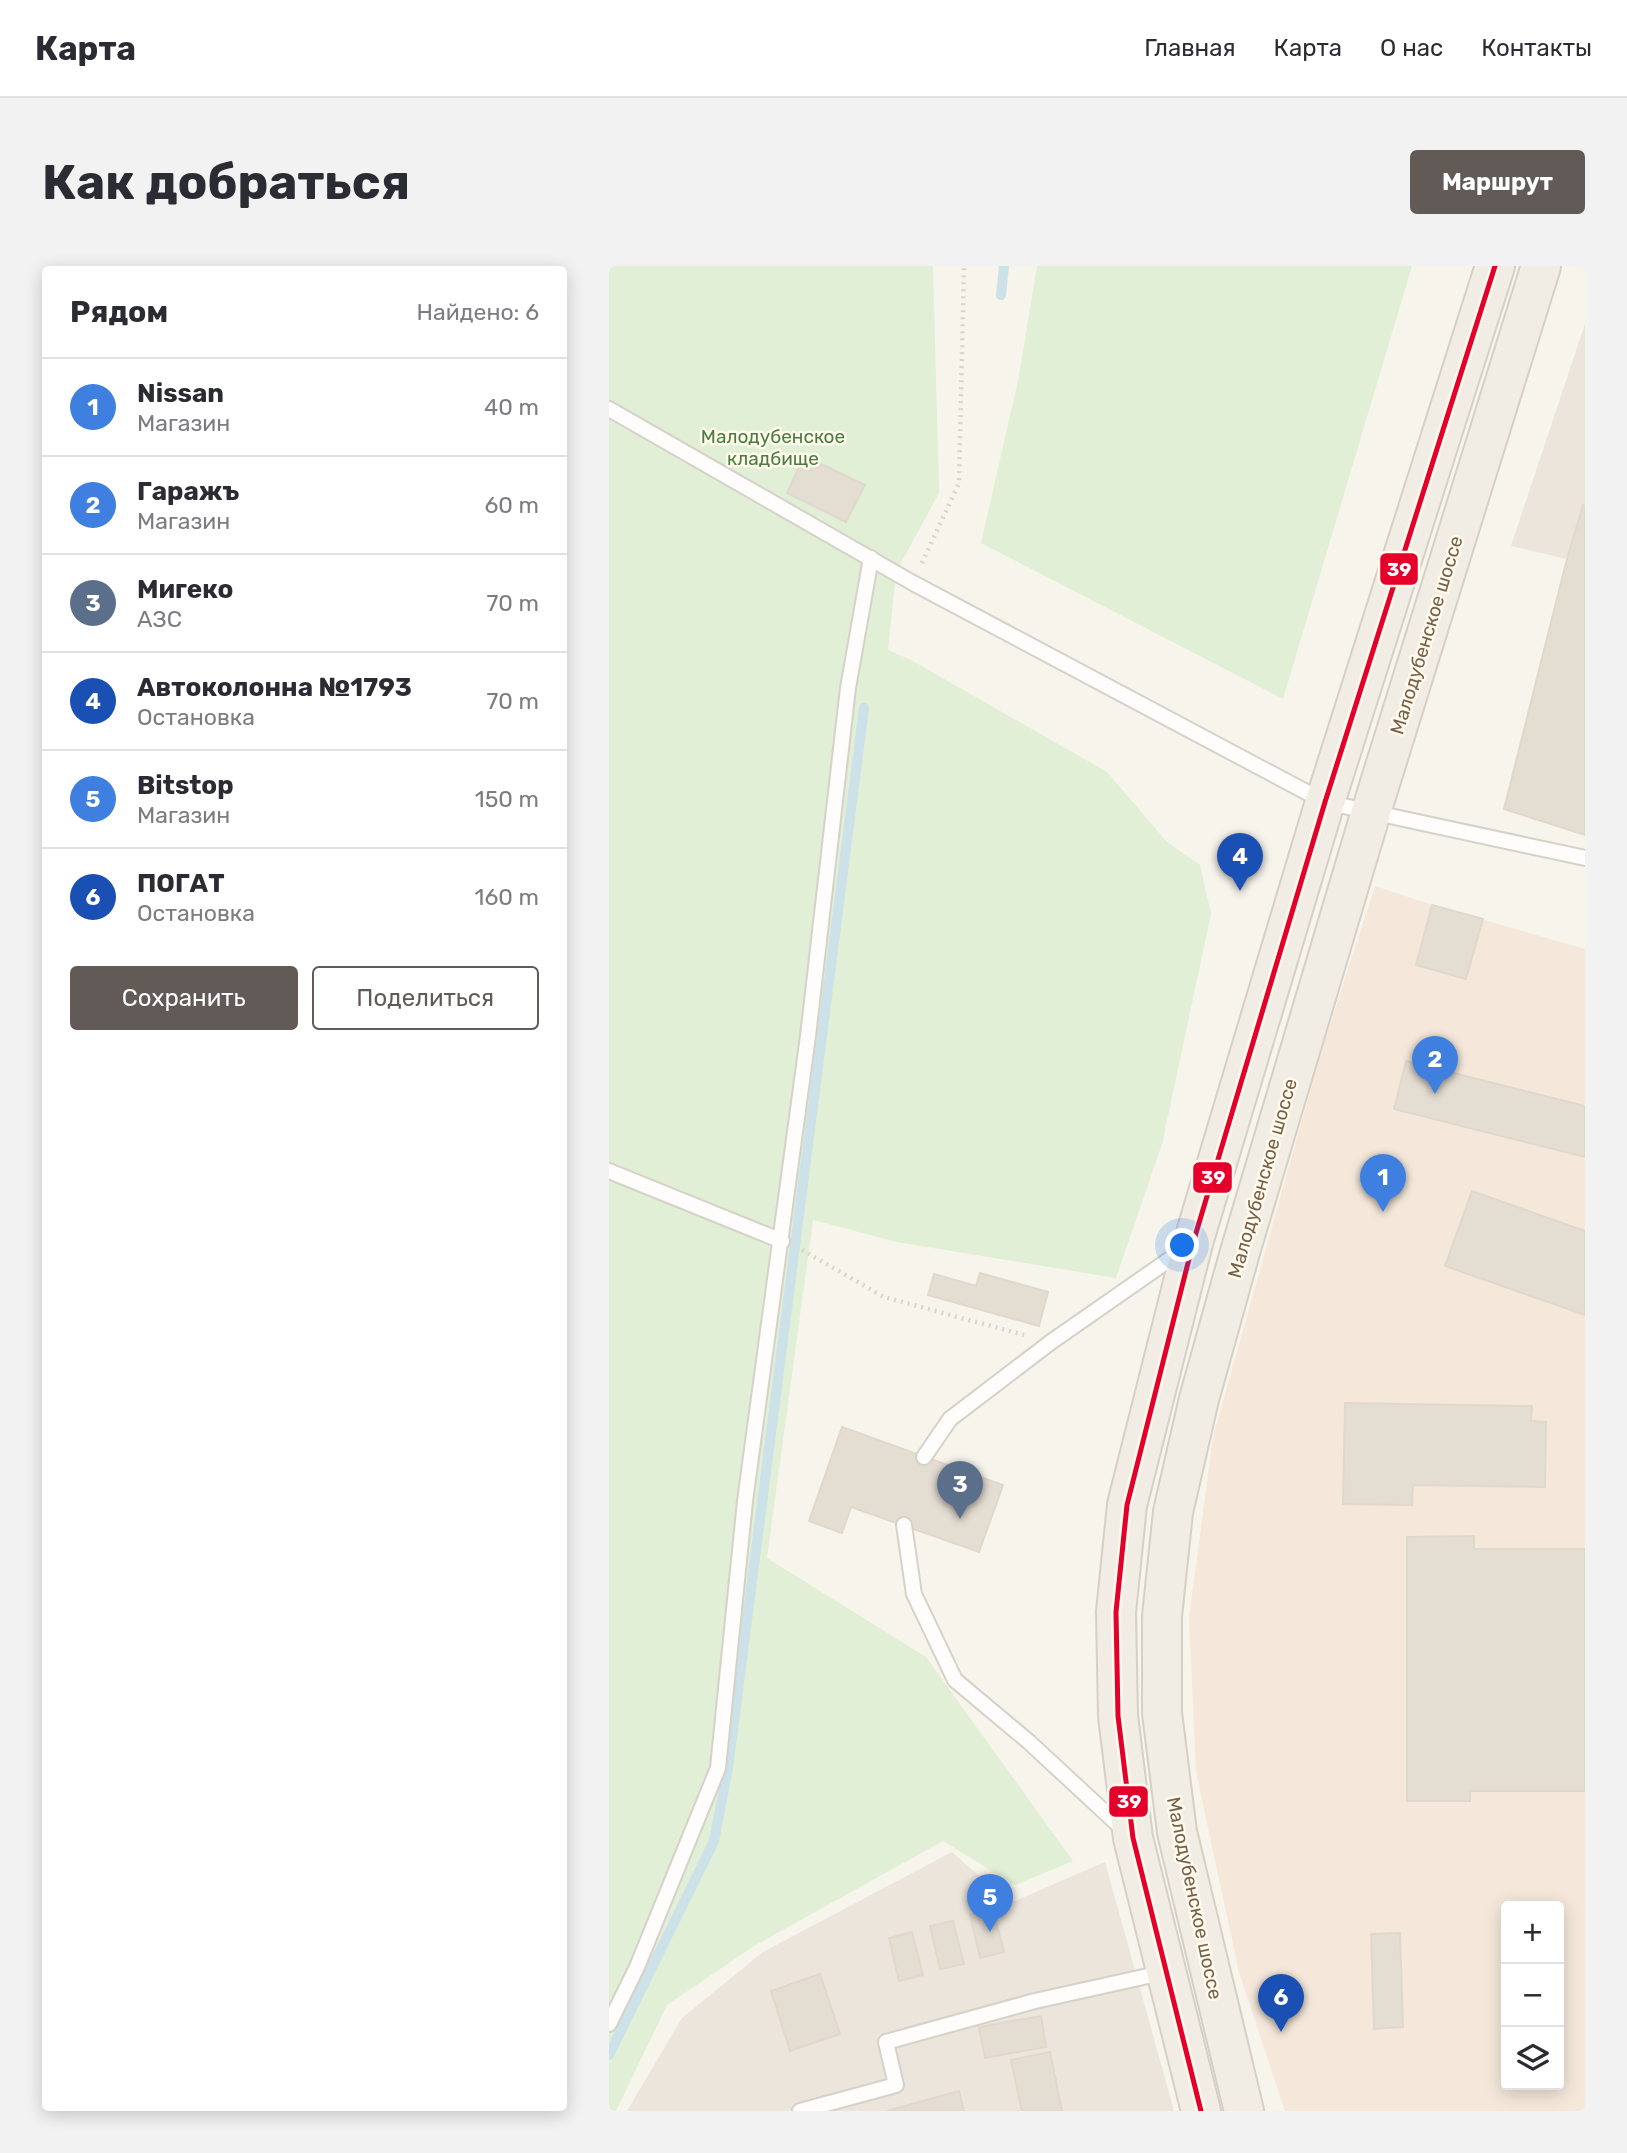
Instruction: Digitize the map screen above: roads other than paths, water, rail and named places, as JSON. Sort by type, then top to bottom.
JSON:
[{"type":"highway","points":[[1201,2111],[1133,1838],[1118,1716],[1116,1612],[1127,1505],[1193,1243],[1325,802],[1495,266]]},
{"type":"highway","name":"Малодубенское шоссе","points":[[1244,2111],[1177,1832],[1161,1713],[1165,1590],[1173,1512],[1199,1399],[1371,812],[1541,266]]},
{"type":"lane","points":[[609,409],[913,583],[1325,802],[1585,858]]},
{"type":"lane","points":[[609,2024],[637,1967],[717,1768],[745,1501],[782,1241],[848,688],[871,558]]},
{"type":"lane","points":[[609,1171],[782,1241]]},
{"type":"lane","points":[[925,1457],[950,1419],[1051,1342],[1193,1243]]},
{"type":"lane","points":[[904,1525],[914,1594],[955,1680],[1029,1742],[1133,1838]]},
{"type":"lane","points":[[800,2111],[896,2085],[886,2042],[1035,2001],[1167,1972]]},
{"type":"waterway","points":[[1001,295],[1004,266]]},
{"type":"waterway","points":[[609,2055],[714,1841],[728,1768],[864,708]]},
{"type":"place","name":"Автоколонна №1793","points":[[1240,891]]},
{"type":"place","name":"Гаражъ","points":[[1435,1094]]},
{"type":"place","name":"Nissan","points":[[1383,1212]]},
{"type":"place","name":"Мигеко","points":[[960,1519]]},
{"type":"place","name":"Bitstop","points":[[990,1932]]},
{"type":"place","name":"ПОГАТ","points":[[1281,2032]]},
{"type":"park label","name":"Малодубенское кладбище","points":[[773,447]]}]
